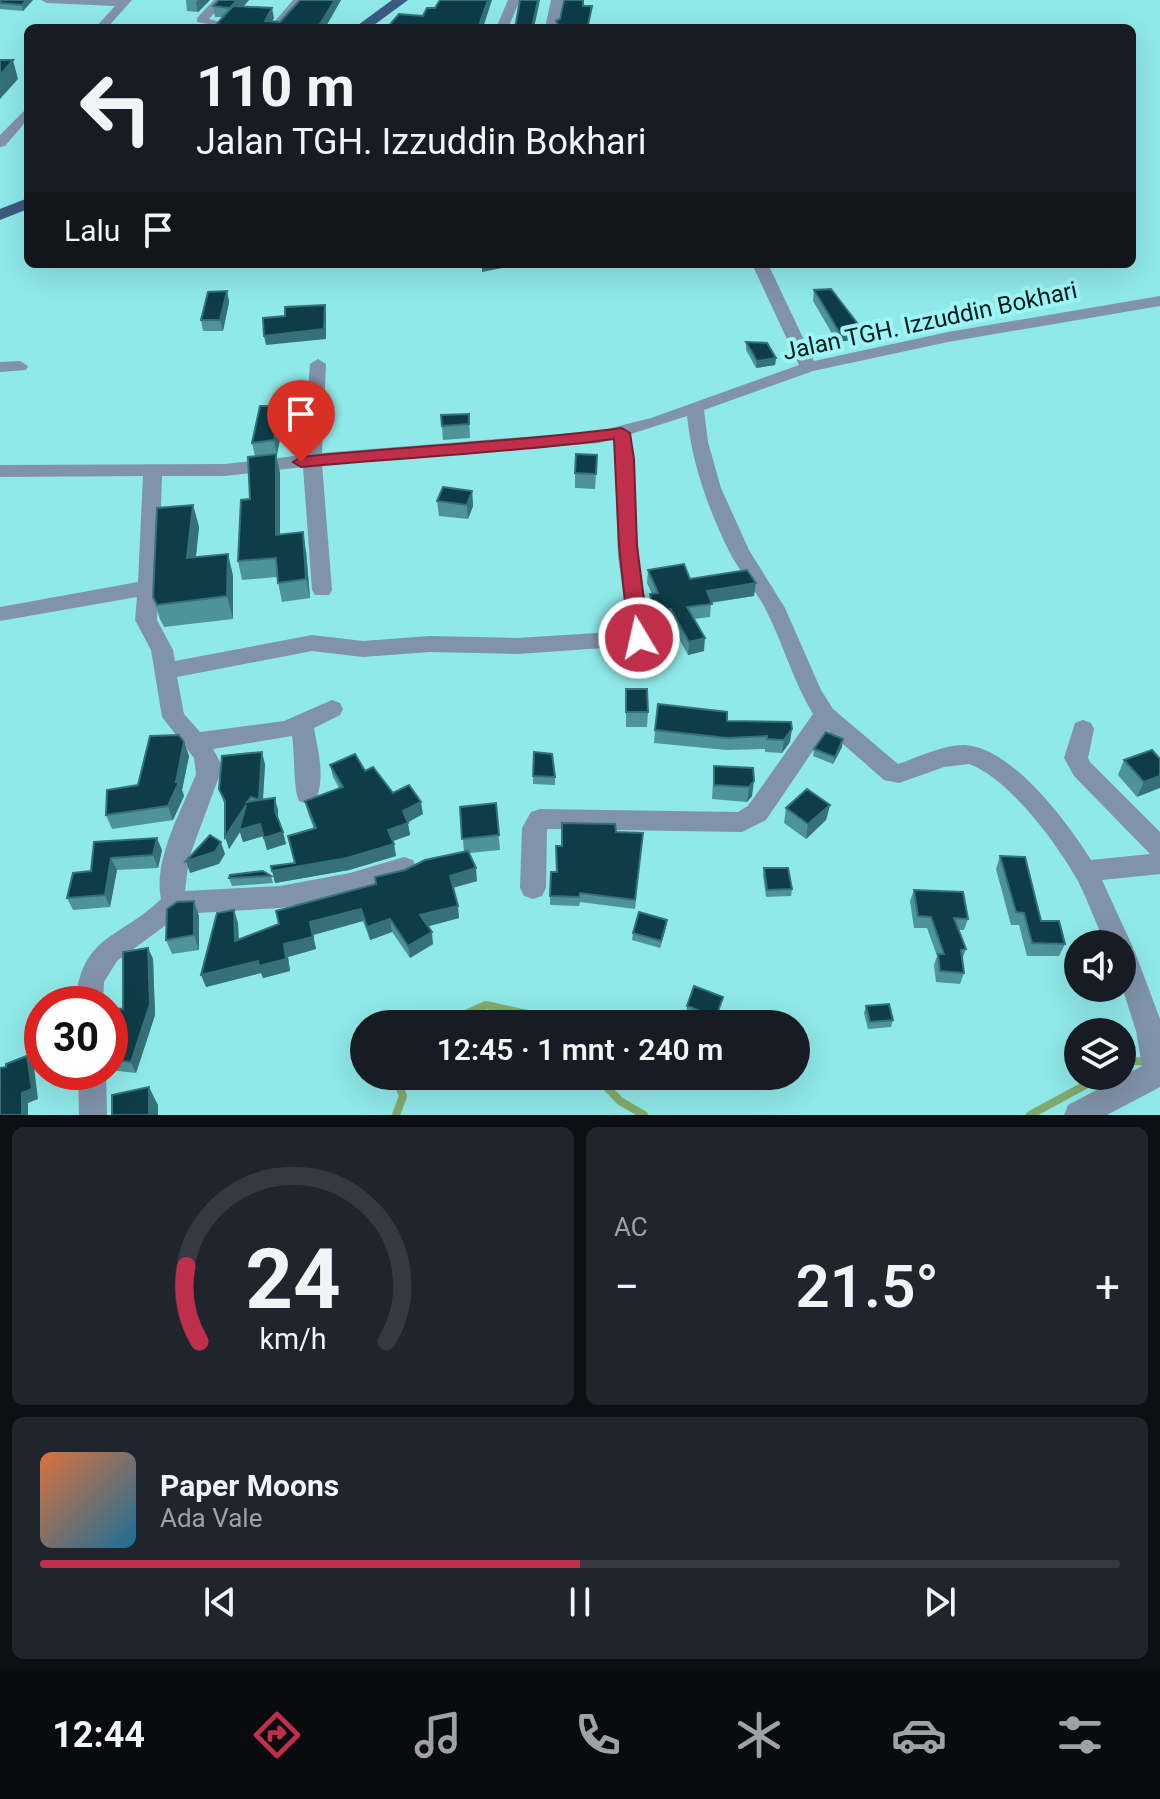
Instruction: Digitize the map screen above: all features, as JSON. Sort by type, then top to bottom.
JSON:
[{"type":"main road","points":[[367,24],[401,0]]},
{"type":"main road","points":[[384,24],[415,0]]},
{"type":"main road","points":[[0,203],[24,193]]},
{"type":"main road","points":[[0,215],[24,205]]},
{"type":"street","points":[[47,0],[124,1]]},
{"type":"street","points":[[216,24],[201,20],[220,0]]},
{"type":"street","points":[[278,24],[299,0]]},
{"type":"street","points":[[504,24],[514,0]]},
{"type":"street","points":[[552,24],[557,0]]},
{"type":"street","points":[[104,24],[124,1]]},
{"type":"street","points":[[0,143],[21,127]]},
{"type":"street","points":[[762,268],[809,367]]},
{"type":"street","name":"Jalan TGH. Izzuddin Bokhari","points":[[0,471],[225,470],[312,460],[556,442],[622,433],[809,367],[948,337],[1160,301]]},
{"type":"street","points":[[318,364],[312,460],[322,590]]},
{"type":"street","points":[[0,367],[20,366]]},
{"type":"street","points":[[695,406],[706,473],[727,523],[739,551],[775,608],[807,684],[825,715],[892,773],[899,774],[959,755],[985,759],[1004,771],[1085,871],[1112,930]]},
{"type":"street","points":[[622,433],[626,459],[628,538],[639,638],[648,666]]},
{"type":"street","points":[[153,469],[146,620],[162,650],[173,717],[208,762],[208,774],[175,871],[172,897],[175,903]]},
{"type":"street","points":[[0,614],[147,588]]},
{"type":"street","points":[[164,671],[312,643],[363,649],[430,644],[518,646],[639,638]]},
{"type":"street","points":[[195,742],[284,730],[332,709]]},
{"type":"street","points":[[533,888],[534,828],[540,819],[742,822],[757,813],[825,715]]},
{"type":"street","points":[[302,724],[308,762],[307,794]]},
{"type":"street","points":[[1083,729],[1076,758],[1082,769],[1160,848]]},
{"type":"street","points":[[1085,871],[1160,863]]},
{"type":"street","points":[[92,986],[95,973],[108,952],[128,935],[160,918],[175,903],[280,897],[350,884],[404,868]]},
{"type":"street","points":[[1078,1115],[1100,1101],[1153,1078],[1158,1067],[1136,994]]},
{"type":"street","points":[[92,1090],[93,1115]]},
{"type":"building","points":[[0,0],[26,0],[22,5],[0,3]]},
{"type":"building","points":[[219,0],[237,0],[230,8],[213,6]]},
{"type":"building","points":[[300,0],[335,0],[320,24],[217,24],[233,6],[272,8],[265,21],[280,22]]},
{"type":"building","points":[[440,0],[488,0],[479,24],[390,24],[399,14],[423,16],[427,8],[435,8]]},
{"type":"building","points":[[520,0],[538,0],[533,24],[516,24]]},
{"type":"building","points":[[564,0],[583,0],[583,6],[592,6],[588,24],[558,24],[556,21],[560,19]]},
{"type":"building","points":[[0,60],[13,60],[0,75]]},
{"type":"building","points":[[831,289],[861,328],[839,332],[814,290]]},
{"type":"building","points":[[227,291],[220,320],[201,320],[208,292]]},
{"type":"building","points":[[325,305],[324,329],[264,336],[263,318],[285,316],[285,307]]},
{"type":"building","points":[[746,342],[767,343],[776,358],[757,361]]},
{"type":"building","points":[[260,406],[281,406],[274,440],[252,443]]},
{"type":"building","points":[[469,414],[469,424],[442,426],[441,415]]},
{"type":"building","points":[[276,454],[276,535],[303,532],[306,579],[278,583],[276,558],[238,561],[241,500],[250,499],[248,457]]},
{"type":"building","points":[[576,454],[597,455],[596,474],[575,473]]},
{"type":"building","points":[[443,487],[472,491],[467,505],[437,501]]},
{"type":"building","points":[[193,505],[187,558],[228,554],[227,596],[157,605],[153,597],[157,508]]},
{"type":"building","points":[[684,564],[690,579],[747,570],[756,583],[707,591],[712,604],[687,607],[705,638],[689,642],[671,609],[654,611],[650,594],[658,593],[648,570]]},
{"type":"building","points":[[626,689],[647,689],[648,712],[626,712]]},
{"type":"building","points":[[658,704],[727,712],[727,721],[791,722],[792,729],[784,740],[767,739],[767,736],[727,738],[655,730]]},
{"type":"building","points":[[826,732],[843,739],[835,757],[814,749]]},
{"type":"building","points":[[179,735],[184,742],[176,782],[179,782],[168,806],[106,815],[107,790],[138,785],[150,736]]},
{"type":"building","points":[[1152,750],[1160,759],[1160,776],[1144,782],[1124,760]]},
{"type":"building","points":[[262,752],[259,800],[275,798],[275,811],[283,832],[264,838],[260,824],[239,830],[246,805],[225,837],[225,801],[219,789],[222,756]]},
{"type":"building","points":[[534,752],[552,754],[555,777],[533,776]]},
{"type":"building","points":[[355,754],[365,771],[373,767],[393,793],[409,785],[421,802],[403,811],[408,823],[388,830],[394,844],[347,858],[272,871],[271,866],[295,863],[288,836],[316,828],[305,801],[343,787],[330,765]]},
{"type":"building","points":[[714,766],[753,768],[754,781],[749,787],[714,785]]},
{"type":"building","points":[[807,789],[830,805],[808,824],[786,808]]},
{"type":"building","points":[[496,803],[499,835],[462,839],[460,807]]},
{"type":"building","points":[[562,823],[615,824],[616,832],[643,833],[635,900],[580,893],[579,897],[550,896],[551,872],[557,872],[556,846],[562,846]]},
{"type":"building","points":[[210,835],[221,842],[215,852],[186,861]]},
{"type":"building","points":[[157,838],[153,855],[111,858],[105,895],[67,898],[73,873],[91,871],[94,842]]},
{"type":"building","points":[[468,851],[476,868],[450,876],[458,906],[420,915],[432,932],[408,946],[390,919],[367,927],[361,909],[310,922],[313,937],[284,944],[286,959],[259,966],[258,961],[201,975],[217,913],[234,910],[235,941],[279,924],[276,911],[376,884],[375,877],[405,870],[425,860]]},
{"type":"building","points":[[1000,856],[1025,857],[1041,921],[1059,921],[1064,944],[1032,943],[1024,913],[1016,912]]},
{"type":"building","points":[[764,868],[788,868],[792,889],[767,890]]},
{"type":"building","points":[[263,871],[271,876],[229,878],[230,875]]},
{"type":"building","points":[[914,890],[963,892],[968,919],[954,918],[966,949],[961,950],[964,973],[940,971],[938,954],[944,954],[931,917],[918,916]]},
{"type":"building","points":[[194,901],[194,935],[166,940],[167,909],[177,902]]},
{"type":"building","points":[[639,912],[667,920],[661,941],[633,933]]},
{"type":"building","points":[[148,948],[150,1004],[131,1062],[128,1062],[128,986],[123,986],[123,952]]},
{"type":"building","points":[[694,986],[723,997],[718,1010],[698,1010],[687,1006]]},
{"type":"building","points":[[889,1004],[893,1020],[870,1022],[866,1006]]},
{"type":"building","points":[[24,1057],[24,1090],[30,1090],[22,1093],[22,1115],[0,1115],[0,1068],[6,1067],[6,1064]]},
{"type":"building","points":[[149,1087],[149,1115],[112,1115],[112,1095]]},
{"type":"waterway","points":[[475,1010],[486,1005],[508,1010]]},
{"type":"waterway","points":[[1136,1061],[1160,1062]]},
{"type":"waterway","points":[[396,1115],[403,1096],[401,1090]]},
{"type":"waterway","points":[[609,1090],[620,1101],[644,1115]]},
{"type":"waterway","points":[[1030,1115],[1076,1090]]},
{"type":"route","points":[[301,462],[556,442],[622,433],[626,459],[628,546],[639,638]]}]
